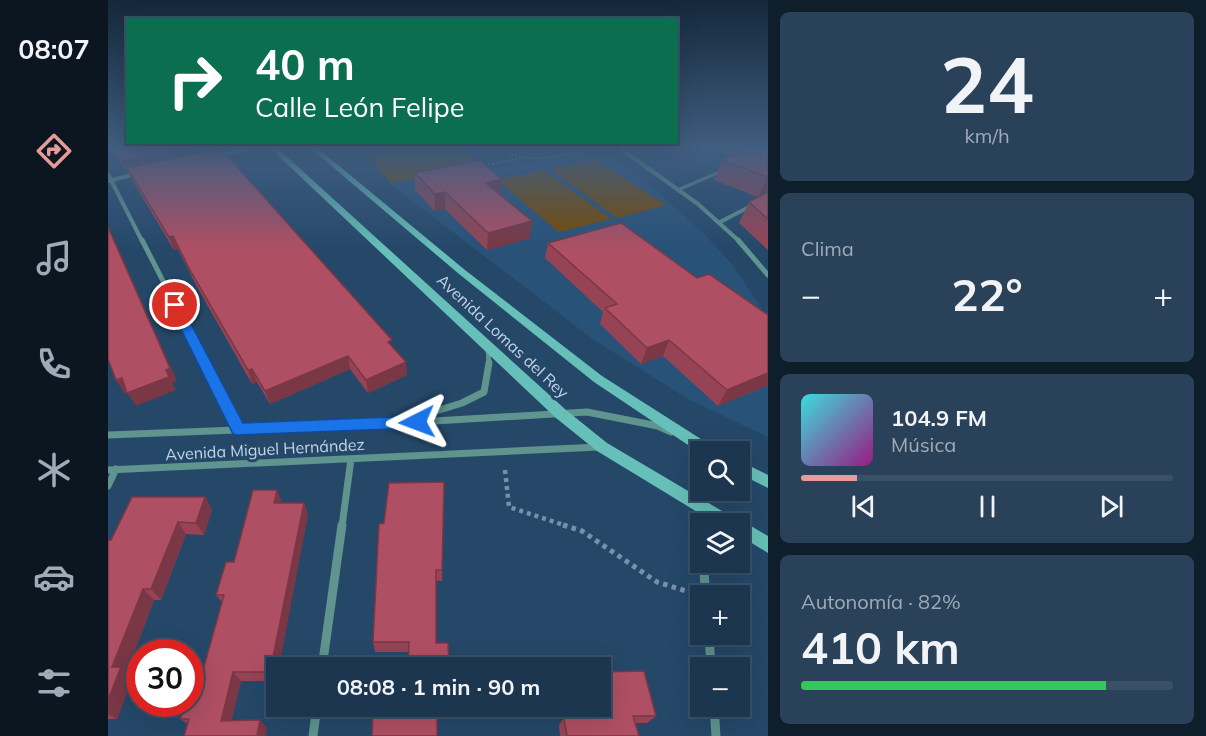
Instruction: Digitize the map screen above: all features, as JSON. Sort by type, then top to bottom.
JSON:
[{"type":"main road","name":"Avenida Lomas del Rey","points":[[308,180],[561,414],[602,447],[714,513]]},
{"type":"main road","name":"Avenida Lomas del Rey","points":[[352,180],[462,272],[598,379],[692,441]]},
{"type":"main road","points":[[750,472],[768,482]]},
{"type":"main road","points":[[750,534],[768,545]]},
{"type":"street","points":[[110,180],[238,429]]},
{"type":"street","points":[[667,180],[720,222],[767,272]]},
{"type":"street","points":[[720,222],[758,202]]},
{"type":"street","points":[[397,423],[462,403],[484,392],[489,369],[488,346]]},
{"type":"street","name":"Avenida Miguel Hernández","points":[[108,435],[397,423],[587,412],[658,426],[690,442]]},
{"type":"street","name":"Avenida Miguel Hernández","points":[[112,470],[602,447]]},
{"type":"street","points":[[324,657],[351,459]]},
{"type":"street","points":[[108,486],[112,470]]},
{"type":"street","points":[[699,504],[699,513]]},
{"type":"street","points":[[313,736],[316,717]]},
{"type":"street","points":[[715,717],[716,736]]},
{"type":"lane","points":[[680,189],[700,180]]},
{"type":"path","points":[[504,452],[509,507],[582,531],[657,582],[690,592]]},
{"type":"shaded area","points":[[389,180],[410,180],[392,183]]},
{"type":"shaded area","points":[[407,180],[644,180],[705,235],[731,263],[768,318],[768,437],[688,399],[594,340],[389,183]]},
{"type":"shaded area","points":[[497,180],[558,180],[611,219],[559,232]]},
{"type":"shaded area","points":[[566,180],[628,180],[666,205],[617,218]]},
{"type":"building","points":[[135,180],[249,180],[392,340],[388,342],[406,362],[366,380],[348,356],[265,391],[252,369],[248,370],[191,272],[173,236],[169,237]]},
{"type":"building","points":[[422,180],[497,180],[486,183],[532,221],[488,233],[445,192],[435,194]]},
{"type":"building","points":[[768,192],[768,219],[749,202]]},
{"type":"building","points":[[621,223],[697,278],[709,274],[768,315],[768,373],[727,390],[669,340],[647,348],[605,308],[617,304],[548,243]]},
{"type":"building","points":[[108,227],[170,368],[166,370],[169,377],[127,393],[122,378],[116,380],[108,359]]},
{"type":"building","points":[[444,482],[442,570],[436,570],[436,643],[448,643],[449,657],[408,657],[409,642],[373,642],[379,524],[384,523],[389,483]]},
{"type":"building","points":[[253,490],[277,490],[274,503],[304,503],[273,657],[266,657],[266,672],[233,672],[221,721],[260,720],[257,736],[184,736],[189,719],[180,719],[181,717],[204,717],[204,667],[224,595],[216,595],[226,562],[234,562]]},
{"type":"building","points":[[132,497],[205,497],[196,523],[178,522],[151,589],[143,589],[112,667],[121,667],[108,700],[108,540],[111,540]]},
{"type":"building","points":[[644,671],[656,716],[633,716],[639,736],[567,736],[564,718],[611,717],[611,672]]},
{"type":"building","points":[[373,717],[437,717],[437,736],[372,736]]},
{"type":"route","points":[[175,305],[238,429],[417,422]]}]
